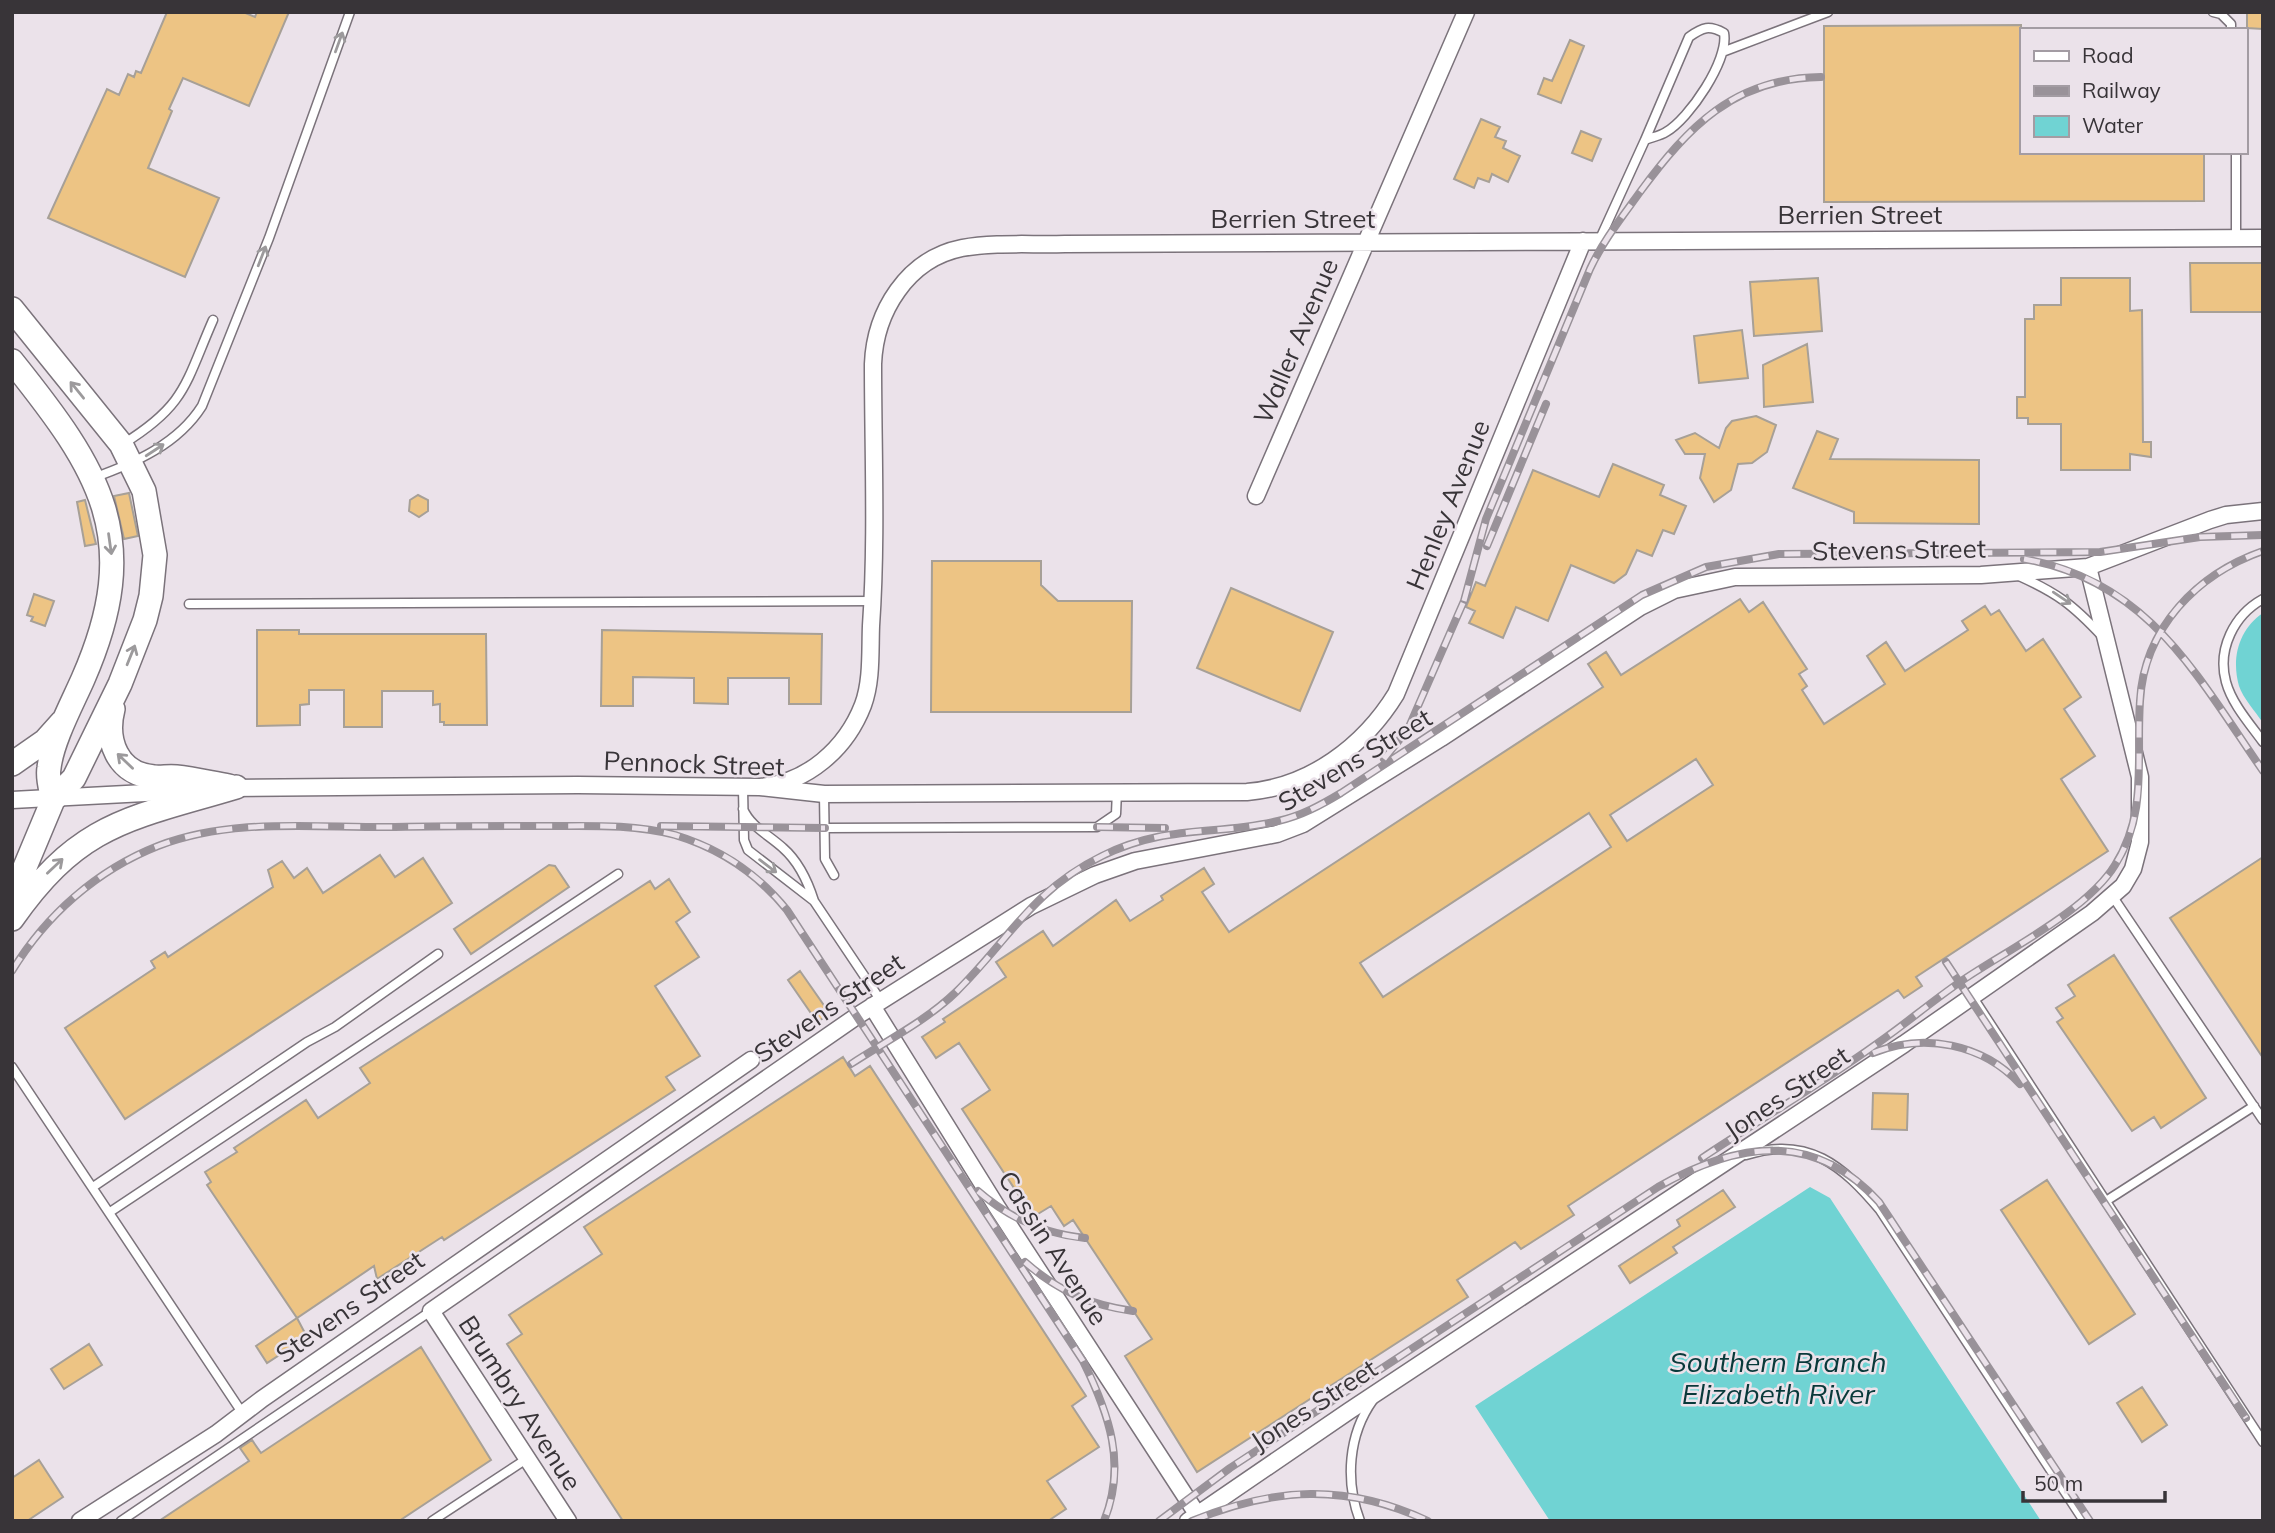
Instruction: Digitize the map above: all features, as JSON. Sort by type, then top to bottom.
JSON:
[{"type":"street","name":"Waller Avenue","points":[[1256,496],[1466,12]]},
{"type":"street","name":"Berrien Street","points":[[760,787],[788,781],[813,768],[836,749],[854,724],[868,685],[873,601],[874,345],[889,303],[920,268],[940,256],[974,247],[2263,238]]},
{"type":"street","name":"Henley Avenue","points":[[1328,765],[1356,743],[1396,694],[1583,241]]},
{"type":"street","points":[[12,309],[127,454],[144,491],[154,540],[154,573],[145,620],[120,684],[74,778],[53,800],[12,898]]},
{"type":"street","points":[[12,360],[87,461],[102,498],[111,544],[112,589],[103,632],[69,710],[48,769],[53,800]]},
{"type":"street","name":"Stevens Street","points":[[431,1311],[877,1004],[1031,906],[1095,875],[1175,851],[1278,834],[1303,824],[1441,738],[1640,607],[1674,590],[1735,577],[2011,573],[2088,567],[2226,515],[2263,511]]},
{"type":"street","name":"Jones Street","points":[[1192,1517],[1904,1044],[2113,897],[2129,878],[2138,856],[2143,805],[2135,746],[2103,636],[2088,567]]},
{"type":"street","points":[[120,684],[108,734],[113,748],[125,763],[142,774],[153,777],[174,776],[236,787]]},
{"type":"street","points":[[12,764],[45,741],[69,710]]},
{"type":"street","name":"Pennock Street","points":[[12,800],[53,800],[236,787],[760,787],[824,794],[1266,791],[1296,781],[1328,765]]},
{"type":"street","points":[[12,919],[45,875],[97,833],[123,821],[236,787]]},
{"type":"street","name":"Cassin Avenue","points":[[877,1004],[997,1207],[1192,1517]]},
{"type":"street","name":"Stevens Street","points":[[80,1521],[243,1414],[751,1060]]},
{"type":"street","name":"Brumbry Avenue","points":[[431,1311],[568,1521]]},
{"type":"lane","points":[[93,478],[127,454],[184,429],[202,406],[266,245],[350,12]]},
{"type":"lane","points":[[1725,51],[1828,12]]},
{"type":"lane","points":[[2213,12],[2221,14],[2231,24],[2231,28]]},
{"type":"lane","points":[[1599,241],[1689,37],[1702,27],[1713,27],[1724,33],[1725,51],[1721,62],[1694,104],[1667,132],[1645,140]]},
{"type":"lane","points":[[2236,154],[2236,238]]},
{"type":"lane","points":[[127,454],[176,402],[213,320]]},
{"type":"lane","points":[[2011,573],[2053,591],[2071,604],[2103,636]]},
{"type":"lane","points":[[2263,599],[2246,610],[2235,625],[2227,643],[2224,664],[2231,694],[2263,743]]},
{"type":"lane","points":[[189,604],[873,601]]},
{"type":"lane","points":[[743,788],[744,839],[748,850],[814,901]]},
{"type":"lane","points":[[825,828],[1097,827],[1116,814],[1117,791]]},
{"type":"lane","points":[[824,794],[825,859],[834,875]]},
{"type":"lane","points":[[743,809],[750,821],[790,856],[808,883],[814,901],[877,1004]]},
{"type":"lane","points":[[110,1212],[618,874]]},
{"type":"lane","points":[[2113,897],[2263,1120]]},
{"type":"lane","points":[[93,1187],[307,1042],[335,1027],[438,954]]},
{"type":"lane","points":[[1971,995],[2263,1442]]},
{"type":"lane","points":[[12,1067],[243,1414]]},
{"type":"lane","points":[[2106,1201],[2253,1106]]},
{"type":"lane","points":[[1709,1174],[1745,1156],[1782,1149],[1814,1154],[1846,1173],[1880,1210],[2084,1521]]},
{"type":"lane","points":[[121,1521],[431,1311]]},
{"type":"lane","points":[[1360,1521],[1351,1482],[1354,1441],[1371,1404],[1387,1387]]},
{"type":"lane","points":[[432,1521],[528,1458]]},
{"type":"water","points":[[2263,613],[2263,723],[2241,691],[2236,665],[2243,636],[2248,627]]},
{"type":"water","name":"Southern Branch Elizabeth River","points":[[1810,1187],[1830,1198],[2041,1521],[1550,1521],[1475,1406]]},
{"type":"building","points":[[167,12],[243,12],[255,17],[257,12],[289,12],[249,106],[183,78],[169,109],[172,111],[148,168],[219,198],[185,277],[48,218],[107,89],[119,95],[128,74],[134,77],[136,71],[141,73]]},
{"type":"building","points":[[2247,12],[2263,12],[2263,29],[2247,28]]},
{"type":"building","points":[[2021,25],[2020,154],[2204,154],[2204,201],[1824,202],[1824,26]]},
{"type":"building","points":[[1570,40],[1584,46],[1561,103],[1538,94],[1544,78],[1552,81]]},
{"type":"building","points":[[1481,119],[1500,127],[1495,137],[1506,141],[1503,148],[1520,156],[1508,182],[1492,174],[1489,182],[1478,178],[1474,188],[1454,179]]},
{"type":"building","points":[[1581,131],[1601,139],[1592,161],[1572,153]]},
{"type":"building","points":[[2190,263],[2263,263],[2263,312],[2191,312]]},
{"type":"building","points":[[1818,278],[1822,331],[1754,336],[1750,282]]},
{"type":"building","points":[[2061,278],[2130,278],[2130,311],[2142,310],[2143,442],[2151,442],[2151,457],[2130,454],[2130,470],[2061,470],[2061,424],[2028,424],[2028,418],[2017,418],[2017,397],[2025,397],[2025,319],[2034,319],[2034,305],[2061,305]]},
{"type":"building","points":[[1742,330],[1748,378],[1699,383],[1694,336]]},
{"type":"building","points":[[1807,344],[1813,402],[1764,407],[1763,365]]},
{"type":"building","points":[[1756,416],[1776,425],[1767,452],[1752,463],[1738,464],[1731,490],[1714,502],[1700,478],[1705,454],[1685,454],[1676,440],[1695,433],[1719,448],[1726,428],[1732,421]]},
{"type":"building","points":[[1817,431],[1838,439],[1830,459],[1979,460],[1979,524],[1854,523],[1854,512],[1793,488]]},
{"type":"building","points":[[1613,464],[1664,485],[1660,495],[1686,506],[1674,534],[1663,530],[1652,556],[1637,550],[1626,574],[1614,583],[1571,565],[1548,621],[1516,607],[1503,638],[1469,623],[1475,611],[1466,607],[1476,582],[1485,586],[1533,470],[1599,497]]},
{"type":"building","points":[[129,493],[138,536],[124,539],[114,496]]},
{"type":"building","points":[[418,495],[428,500],[428,511],[419,517],[409,511],[410,500]]},
{"type":"building","points":[[85,500],[96,544],[85,546],[77,502]]},
{"type":"building","points":[[932,561],[1041,561],[1041,585],[1058,601],[1132,601],[1131,712],[931,712]]},
{"type":"building","points":[[1231,588],[1333,632],[1300,711],[1197,668]]},
{"type":"building","points":[[34,594],[54,601],[45,626],[31,621],[33,617],[27,615]]},
{"type":"building","points":[[1740,599],[1749,612],[1763,602],[1807,669],[1799,674],[1807,686],[1802,690],[1824,724],[1885,684],[1867,656],[1886,642],[1905,671],[1968,630],[1962,621],[1985,606],[1991,615],[1999,610],[2026,651],[2043,639],[2081,697],[2064,709],[2095,756],[2061,779],[2108,851],[1916,977],[1922,986],[1904,998],[1898,990],[1568,1206],[1574,1215],[1521,1249],[1515,1242],[1457,1280],[1468,1297],[1197,1472],[1125,1356],[1152,1339],[1073,1220],[1064,1226],[1051,1206],[1033,1217],[962,1109],[990,1090],[959,1043],[936,1058],[922,1037],[945,1022],[943,1019],[1006,977],[996,962],[1043,931],[1053,946],[1116,900],[1130,921],[1163,900],[1161,896],[1204,868],[1214,884],[1202,892],[1229,932],[1603,687],[1588,664],[1606,652],[1621,675]],"holes":[[[1696,759],[1713,785],[1627,841],[1610,815]],[[1589,813],[1611,847],[1383,997],[1360,963]]]},
{"type":"building","points":[[257,630],[299,630],[299,634],[486,634],[487,725],[444,725],[444,722],[440,722],[440,704],[433,705],[433,691],[382,691],[382,727],[344,727],[344,690],[309,690],[309,704],[300,705],[300,725],[257,726]]},
{"type":"building","points":[[602,630],[822,634],[821,704],[789,704],[789,678],[728,678],[728,704],[694,703],[694,678],[633,677],[633,706],[601,706]]},
{"type":"building","points":[[380,855],[395,877],[423,858],[452,903],[125,1119],[65,1028],[155,968],[151,961],[165,952],[168,957],[273,887],[268,870],[282,861],[294,878],[307,868],[323,893]]},
{"type":"building","points":[[2263,857],[2263,1058],[2170,918]]},
{"type":"building","points":[[549,865],[555,866],[569,887],[471,954],[454,929]]},
{"type":"building","points":[[669,879],[690,912],[676,922],[699,957],[655,986],[700,1056],[666,1077],[675,1090],[444,1240],[442,1237],[377,1279],[374,1266],[297,1318],[207,1185],[211,1182],[205,1172],[237,1152],[234,1148],[306,1100],[318,1118],[370,1083],[360,1068],[650,881],[655,889]]},
{"type":"building","points":[[2114,955],[2206,1098],[2161,1128],[2154,1117],[2132,1131],[2057,1022],[2063,1018],[2056,1008],[2075,996],[2068,985]]},
{"type":"building","points":[[800,971],[830,1014],[817,1022],[788,980]]},
{"type":"building","points":[[843,1057],[855,1076],[870,1066],[1086,1396],[1072,1406],[1099,1447],[1047,1481],[1066,1509],[1048,1521],[623,1521],[507,1344],[522,1334],[509,1315],[602,1254],[584,1227]]},
{"type":"building","points":[[1873,1093],[1908,1094],[1907,1130],[1872,1129]]},
{"type":"building","points":[[2047,1180],[2135,1314],[2089,1344],[2001,1210]]},
{"type":"building","points":[[1723,1190],[1735,1207],[1673,1247],[1677,1253],[1630,1283],[1619,1266],[1680,1226],[1677,1220]]},
{"type":"building","points":[[297,1318],[307,1337],[267,1363],[256,1346]]},
{"type":"building","points":[[89,1344],[102,1365],[64,1389],[51,1369]]},
{"type":"building","points":[[421,1347],[491,1460],[399,1521],[159,1521],[249,1461],[240,1448],[252,1440],[261,1453]]},
{"type":"building","points":[[2142,1387],[2167,1425],[2142,1442],[2117,1403]]},
{"type":"building","points":[[39,1460],[63,1497],[27,1521],[12,1521],[12,1478]]},
{"type":"railway","points":[[1464,601],[1486,519],[1590,269],[1613,229],[1676,147],[1716,110],[1763,86],[1821,77]]},
{"type":"railway","points":[[1487,546],[1546,404]]},
{"type":"railway","points":[[851,1064],[944,1002],[975,973],[1039,901],[1057,885],[1102,856],[1148,839],[1255,825],[1286,819],[1311,810],[1642,595],[1706,567],[1779,554],[2100,552],[2200,537],[2263,535]]},
{"type":"railway","points":[[1702,1158],[1832,1074],[1960,982],[2066,914],[2102,882],[2115,865],[2132,826],[2138,785],[2140,701],[2152,650],[2178,607],[2196,589],[2216,574],[2263,551]]},
{"type":"railway","points":[[2024,559],[2067,571],[2105,588],[2137,611],[2166,638],[2191,668],[2263,771]]},
{"type":"railway","points":[[1384,759],[1408,729],[1467,594]]},
{"type":"railway","points":[[12,971],[57,913],[94,881],[158,846],[216,831],[275,826],[612,826],[659,831],[708,847],[751,874],[787,910],[1083,1361],[1100,1400],[1112,1440],[1114,1479],[1104,1521]]},
{"type":"railway","points":[[661,826],[825,828]]},
{"type":"railway","points":[[1097,827],[1165,828]]},
{"type":"railway","points":[[1946,962],[2246,1418]]},
{"type":"railway","points":[[1873,1053],[1912,1043],[1952,1046],[1989,1059],[2020,1084]]},
{"type":"railway","points":[[1159,1521],[1230,1468],[1658,1187],[1716,1161],[1745,1153],[1773,1151],[1801,1154],[1828,1163],[1854,1179],[1879,1202],[2090,1521]]},
{"type":"railway","points":[[978,1191],[1002,1209],[1028,1223],[1055,1233],[1085,1238]]},
{"type":"railway","points":[[1025,1262],[1062,1289],[1075,1295],[1103,1305],[1133,1311]]},
{"type":"railway","points":[[1192,1521],[1252,1501],[1310,1494],[1368,1500],[1428,1521]]}]
